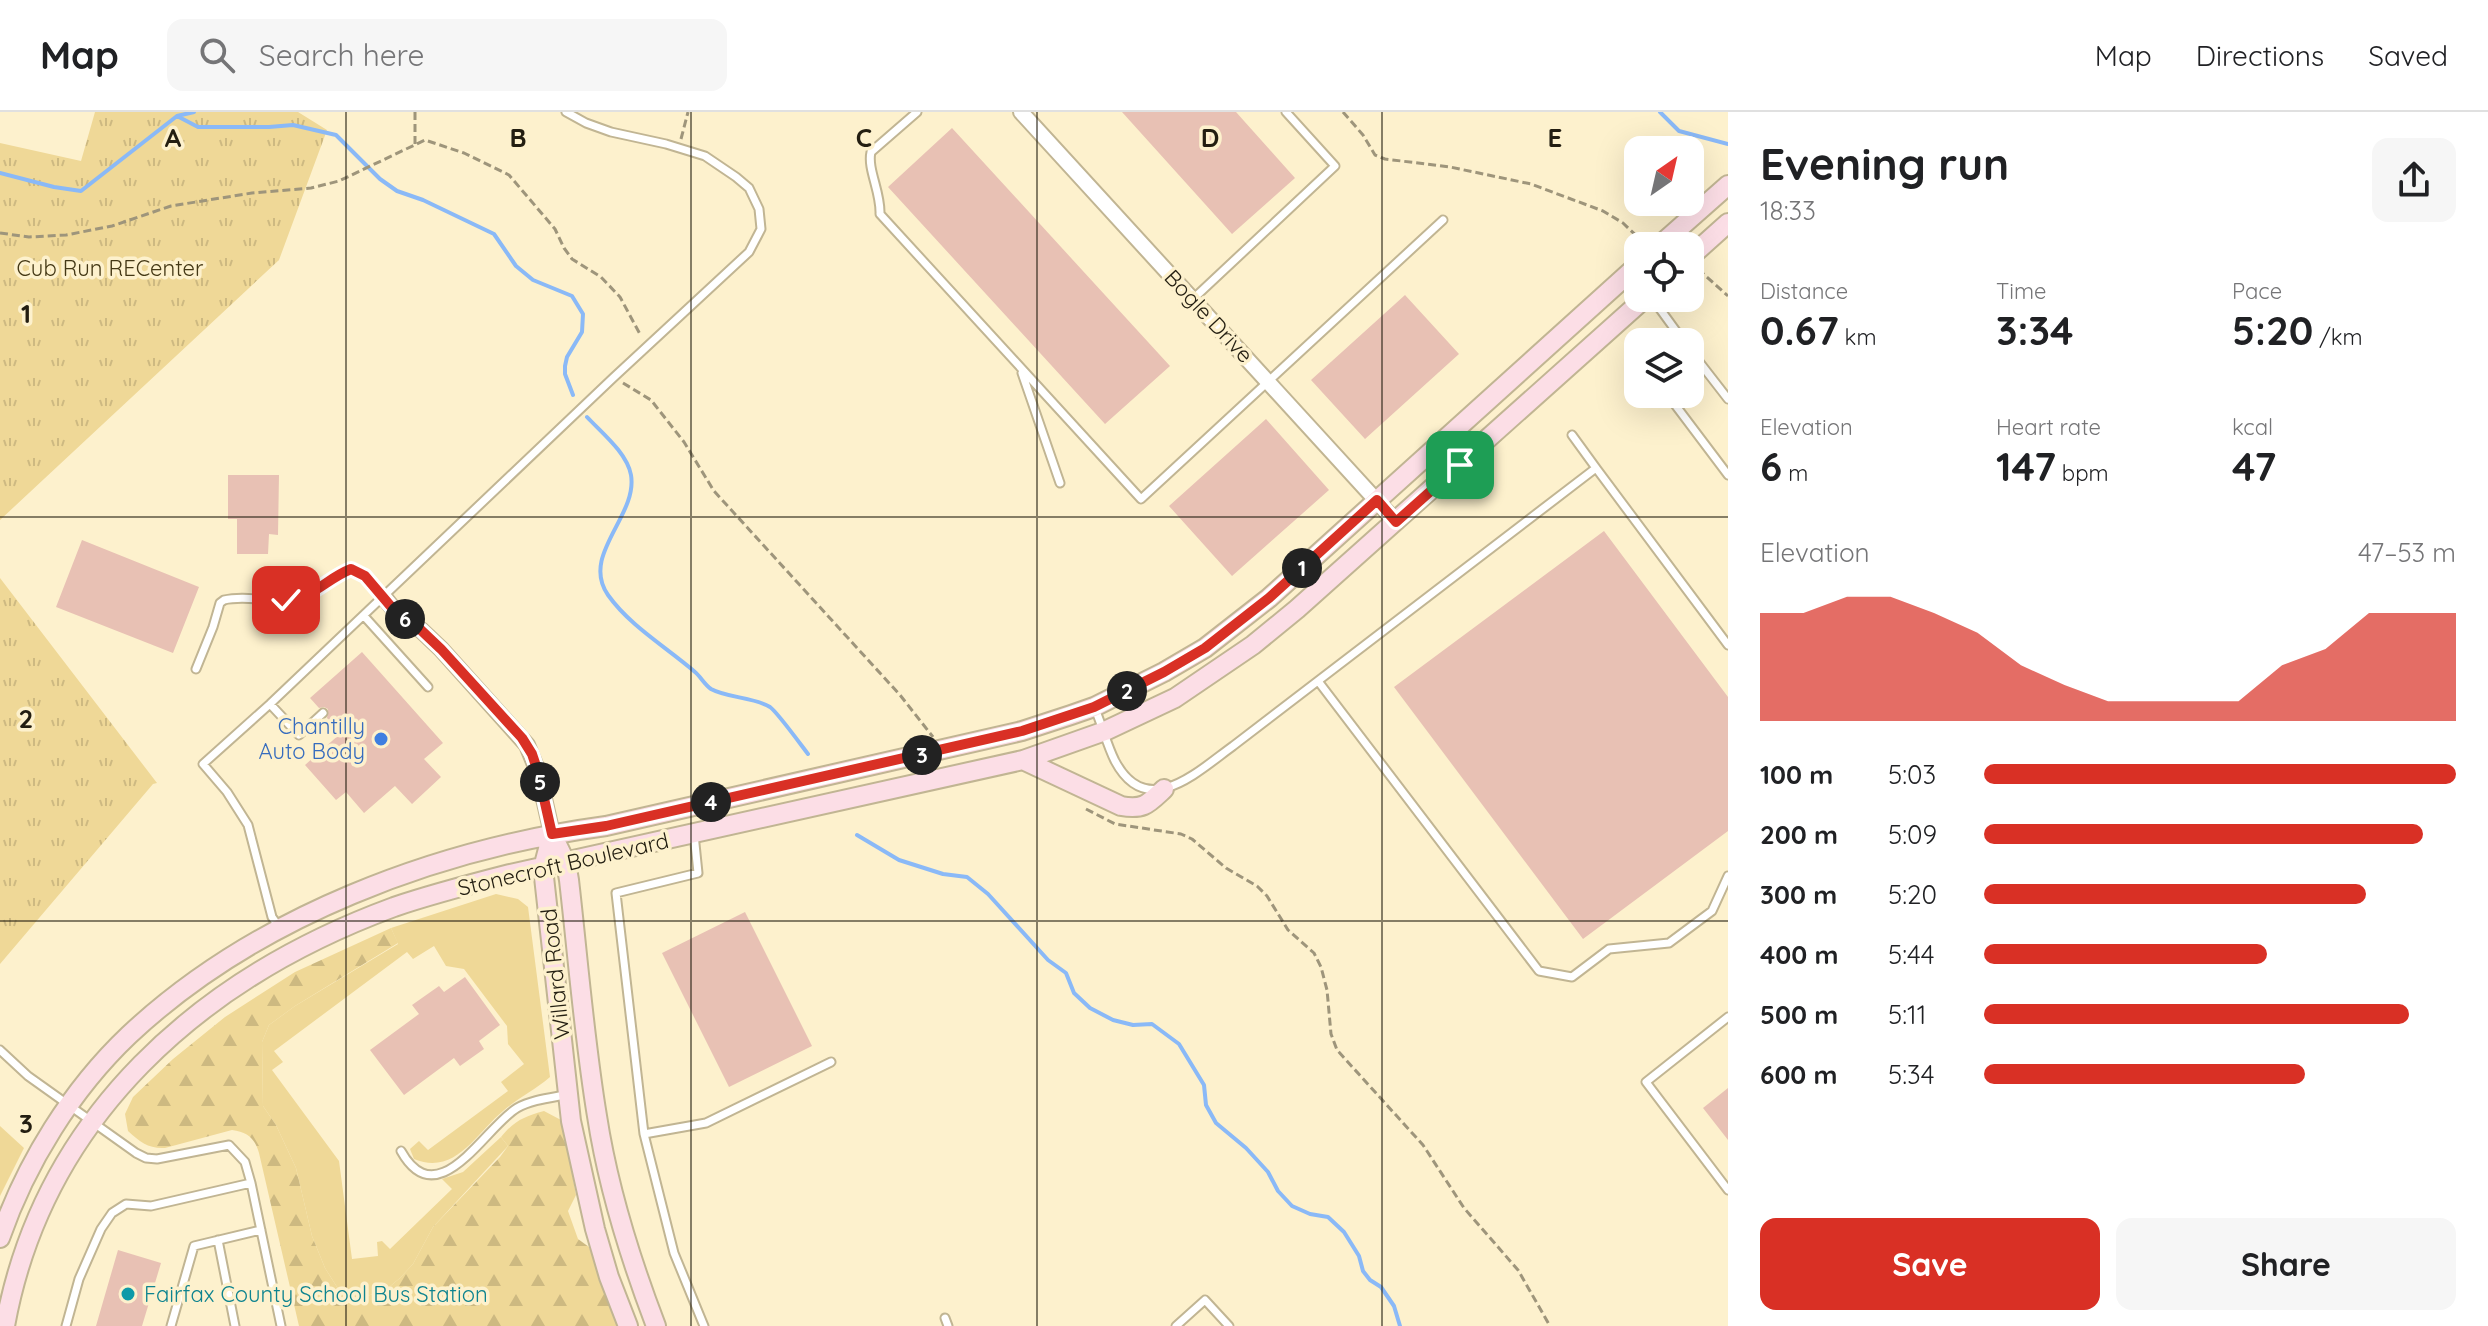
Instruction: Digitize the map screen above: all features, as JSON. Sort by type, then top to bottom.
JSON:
[{"type":"main road","points":[[1667,232],[1728,185]]},
{"type":"main road","points":[[1704,249],[1728,223]]},
{"type":"main road","name":"Stonecroft Boulevard","points":[[0,1238],[22,1183],[70,1105],[102,1063],[159,1008],[223,963],[316,911],[408,873],[452,859],[552,834],[606,826],[1022,731],[1094,707],[1205,648],[1269,598],[1624,282]]},
{"type":"main road","name":"Stonecroft Boulevard","points":[[5,1326],[15,1277],[41,1210],[61,1170],[92,1121],[168,1036],[234,988],[321,938],[434,894],[1023,760],[1105,731],[1175,698],[1228,664],[1297,609],[1629,312]]},
{"type":"main road","points":[[1023,760],[1121,806],[1135,808],[1147,804],[1164,789]]},
{"type":"main road","name":"Willard Road","points":[[552,834],[566,863],[597,1117],[620,1222],[656,1326]]},
{"type":"main road","name":"Willard Road","points":[[552,834],[543,868],[571,1121],[595,1229],[628,1326]]},
{"type":"street","name":"Bogle Drive","points":[[1021,112],[1396,522]]},
{"type":"street","points":[[384,597],[399,616],[421,630],[441,649],[527,745],[538,772],[552,834]]},
{"type":"lane","points":[[281,929],[272,917],[248,825],[227,792],[203,764],[749,252],[761,229],[759,209],[749,188],[705,156],[611,132],[566,112]]},
{"type":"lane","points":[[917,112],[871,152],[869,160],[881,199],[880,214],[1141,499],[1443,220]]},
{"type":"lane","points":[[1193,299],[1335,166],[1286,112]]},
{"type":"lane","points":[[1020,367],[1060,483]]},
{"type":"lane","points":[[1704,368],[1728,399]]},
{"type":"lane","points":[[1677,408],[1728,475]]},
{"type":"lane","points":[[1572,435],[1728,645]]},
{"type":"lane","points":[[1720,465],[1728,460]]},
{"type":"lane","points":[[1094,707],[1115,761],[1134,784],[1150,790],[1179,785],[1596,468]]},
{"type":"lane","points":[[196,669],[220,603],[224,600],[299,599],[351,569],[365,576],[384,597]]},
{"type":"lane","points":[[364,616],[428,687]]},
{"type":"lane","points":[[1318,681],[1539,971],[1572,977],[1609,949],[1669,943],[1712,911],[1728,876]]},
{"type":"lane","points":[[270,704],[299,735],[323,713]]},
{"type":"lane","points":[[694,834],[698,873],[616,893],[644,1134],[674,1253],[704,1326]]},
{"type":"lane","points":[[1728,1017],[1646,1082],[1728,1190]]},
{"type":"lane","points":[[0,1050],[28,1076],[146,1158],[157,1159],[229,1145],[245,1162],[281,1326]]},
{"type":"lane","points":[[644,1134],[706,1123],[831,1062]]},
{"type":"lane","points":[[401,1151],[409,1165],[418,1170],[439,1174],[449,1171],[469,1156],[516,1108],[568,1095]]},
{"type":"lane","points":[[66,1326],[79,1279],[101,1229],[112,1213],[126,1204],[151,1206],[251,1183]]},
{"type":"lane","points":[[171,1326],[194,1246],[261,1230]]},
{"type":"lane","points":[[218,1240],[235,1326]]},
{"type":"lane","points":[[1176,1326],[1205,1300],[1229,1326]]},
{"type":"path","points":[[415,112],[415,144]]},
{"type":"path","points":[[683,133],[688,112]]},
{"type":"path","points":[[1343,112],[1375,155],[1531,184],[1603,211],[1635,232]]},
{"type":"path","points":[[0,234],[29,237],[66,235],[112,226],[171,206],[252,193],[311,188],[339,181],[425,140],[464,153],[509,175],[555,229],[572,259],[601,277],[620,297],[648,348]]},
{"type":"path","points":[[1704,273],[1728,296]]},
{"type":"path","points":[[613,378],[651,400],[684,442],[714,491],[900,695],[935,740]]},
{"type":"path","points":[[1080,805],[1115,824],[1181,834],[1192,839],[1226,868],[1257,886],[1267,896],[1288,930],[1314,953],[1321,967],[1327,990],[1331,1034],[1337,1050],[1423,1145],[1464,1208],[1518,1270],[1550,1326]]},
{"type":"green space","name":"Cub Run RECenter","points":[[95,112],[298,112],[327,130],[279,260],[0,520],[0,143],[81,161]]},
{"type":"green space","points":[[0,578],[157,783],[0,964]]},
{"type":"green space","points":[[496,894],[518,899],[528,907],[550,1077],[503,1111],[464,1150],[442,1162],[429,1163],[414,1159],[410,1149],[419,1141],[428,1150],[508,1091],[501,1082],[524,1064],[508,1044],[507,1026],[464,969],[446,966],[434,946],[413,959],[407,952],[274,1051],[283,1062],[272,1070],[339,1161],[352,1259],[378,1256],[377,1242],[382,1241],[390,1249],[452,1189],[442,1179],[463,1172],[501,1137],[508,1146],[433,1227],[413,1264],[400,1278],[388,1288],[365,1297],[351,1295],[337,1287],[325,1268],[312,1236],[296,1168],[276,1125],[263,1106],[262,1042],[269,1025],[295,1006],[398,944],[391,928]]},
{"type":"green space","points":[[391,928],[398,943],[295,1006],[269,1025],[262,1042],[263,1106],[276,1125],[296,1168],[312,1236],[325,1268],[337,1287],[351,1295],[365,1297],[388,1288],[413,1264],[433,1227],[500,1157],[508,1146],[501,1137],[506,1131],[520,1120],[544,1111],[561,1120],[576,1195],[568,1211],[578,1239],[589,1247],[619,1326],[299,1326],[259,1153],[253,1140],[242,1132],[232,1130],[159,1148],[145,1144],[128,1131],[125,1114],[133,1097],[173,1059],[225,1017],[295,972]]},
{"type":"green space","points":[[0,1126],[24,1148],[0,1196]]},
{"type":"building","points":[[1122,112],[1236,112],[1295,178],[1232,234]]},
{"type":"building","points":[[952,128],[1170,366],[1105,424],[888,187]]},
{"type":"building","points":[[1405,295],[1459,354],[1365,439],[1311,380]]},
{"type":"building","points":[[1266,419],[1329,490],[1232,576],[1169,506]]},
{"type":"building","points":[[228,475],[279,475],[278,535],[269,534],[268,554],[237,554],[237,519],[228,519]]},
{"type":"building","points":[[1604,531],[1728,697],[1728,831],[1583,939],[1394,687]]},
{"type":"building","points":[[82,540],[199,587],[173,653],[56,607]]},
{"type":"building","points":[[362,652],[443,743],[424,759],[441,777],[412,804],[395,786],[364,813],[346,792],[336,800],[305,765],[341,733],[327,718],[328,709],[319,708],[310,698]]},
{"type":"building","points":[[745,912],[812,1046],[729,1087],[662,953]]},
{"type":"building","points":[[465,977],[500,1025],[479,1041],[484,1049],[460,1066],[454,1058],[404,1095],[370,1050],[419,1014],[412,1005],[439,986],[444,992]]},
{"type":"building","points":[[1728,1088],[1728,1140],[1703,1108]]},
{"type":"building","name":"Fairfax County School Bus Station","points":[[118,1250],[161,1263],[142,1326],[96,1326]]},
{"type":"waterway","points":[[0,173],[81,191],[177,116],[194,112]]},
{"type":"waterway","points":[[1660,112],[1679,131],[1728,144]]},
{"type":"waterway","points":[[177,116],[198,127],[293,125],[336,135],[380,179],[397,191],[494,234],[516,266],[533,280],[572,296],[583,314],[582,332],[565,366],[573,395]]},
{"type":"waterway","points":[[587,417],[619,451],[631,475],[631,490],[601,565],[601,580],[608,595],[627,617],[695,672],[711,689],[770,707],[808,754]]},
{"type":"waterway","points":[[857,835],[899,860],[943,874],[967,877],[988,894],[1048,960],[1066,973],[1074,993],[1090,1008],[1113,1020],[1133,1025],[1152,1024],[1179,1044],[1204,1085],[1206,1105],[1216,1123],[1268,1172],[1278,1191],[1292,1206],[1328,1217],[1344,1232],[1359,1256],[1363,1271],[1381,1287],[1394,1306],[1400,1326]]},
{"type":"place","name":"Chantilly Auto Body","points":[[381,739]]},
{"type":"place","name":"Fairfax County School Bus Station","points":[[128,1294]]},
{"type":"route","points":[[286,600],[299,599],[315,592],[351,569],[365,576],[399,616],[421,630],[441,649],[522,738],[538,772],[552,834],[606,826],[1022,731],[1094,707],[1205,648],[1269,598],[1377,500],[1396,522],[1460,465]]}]
